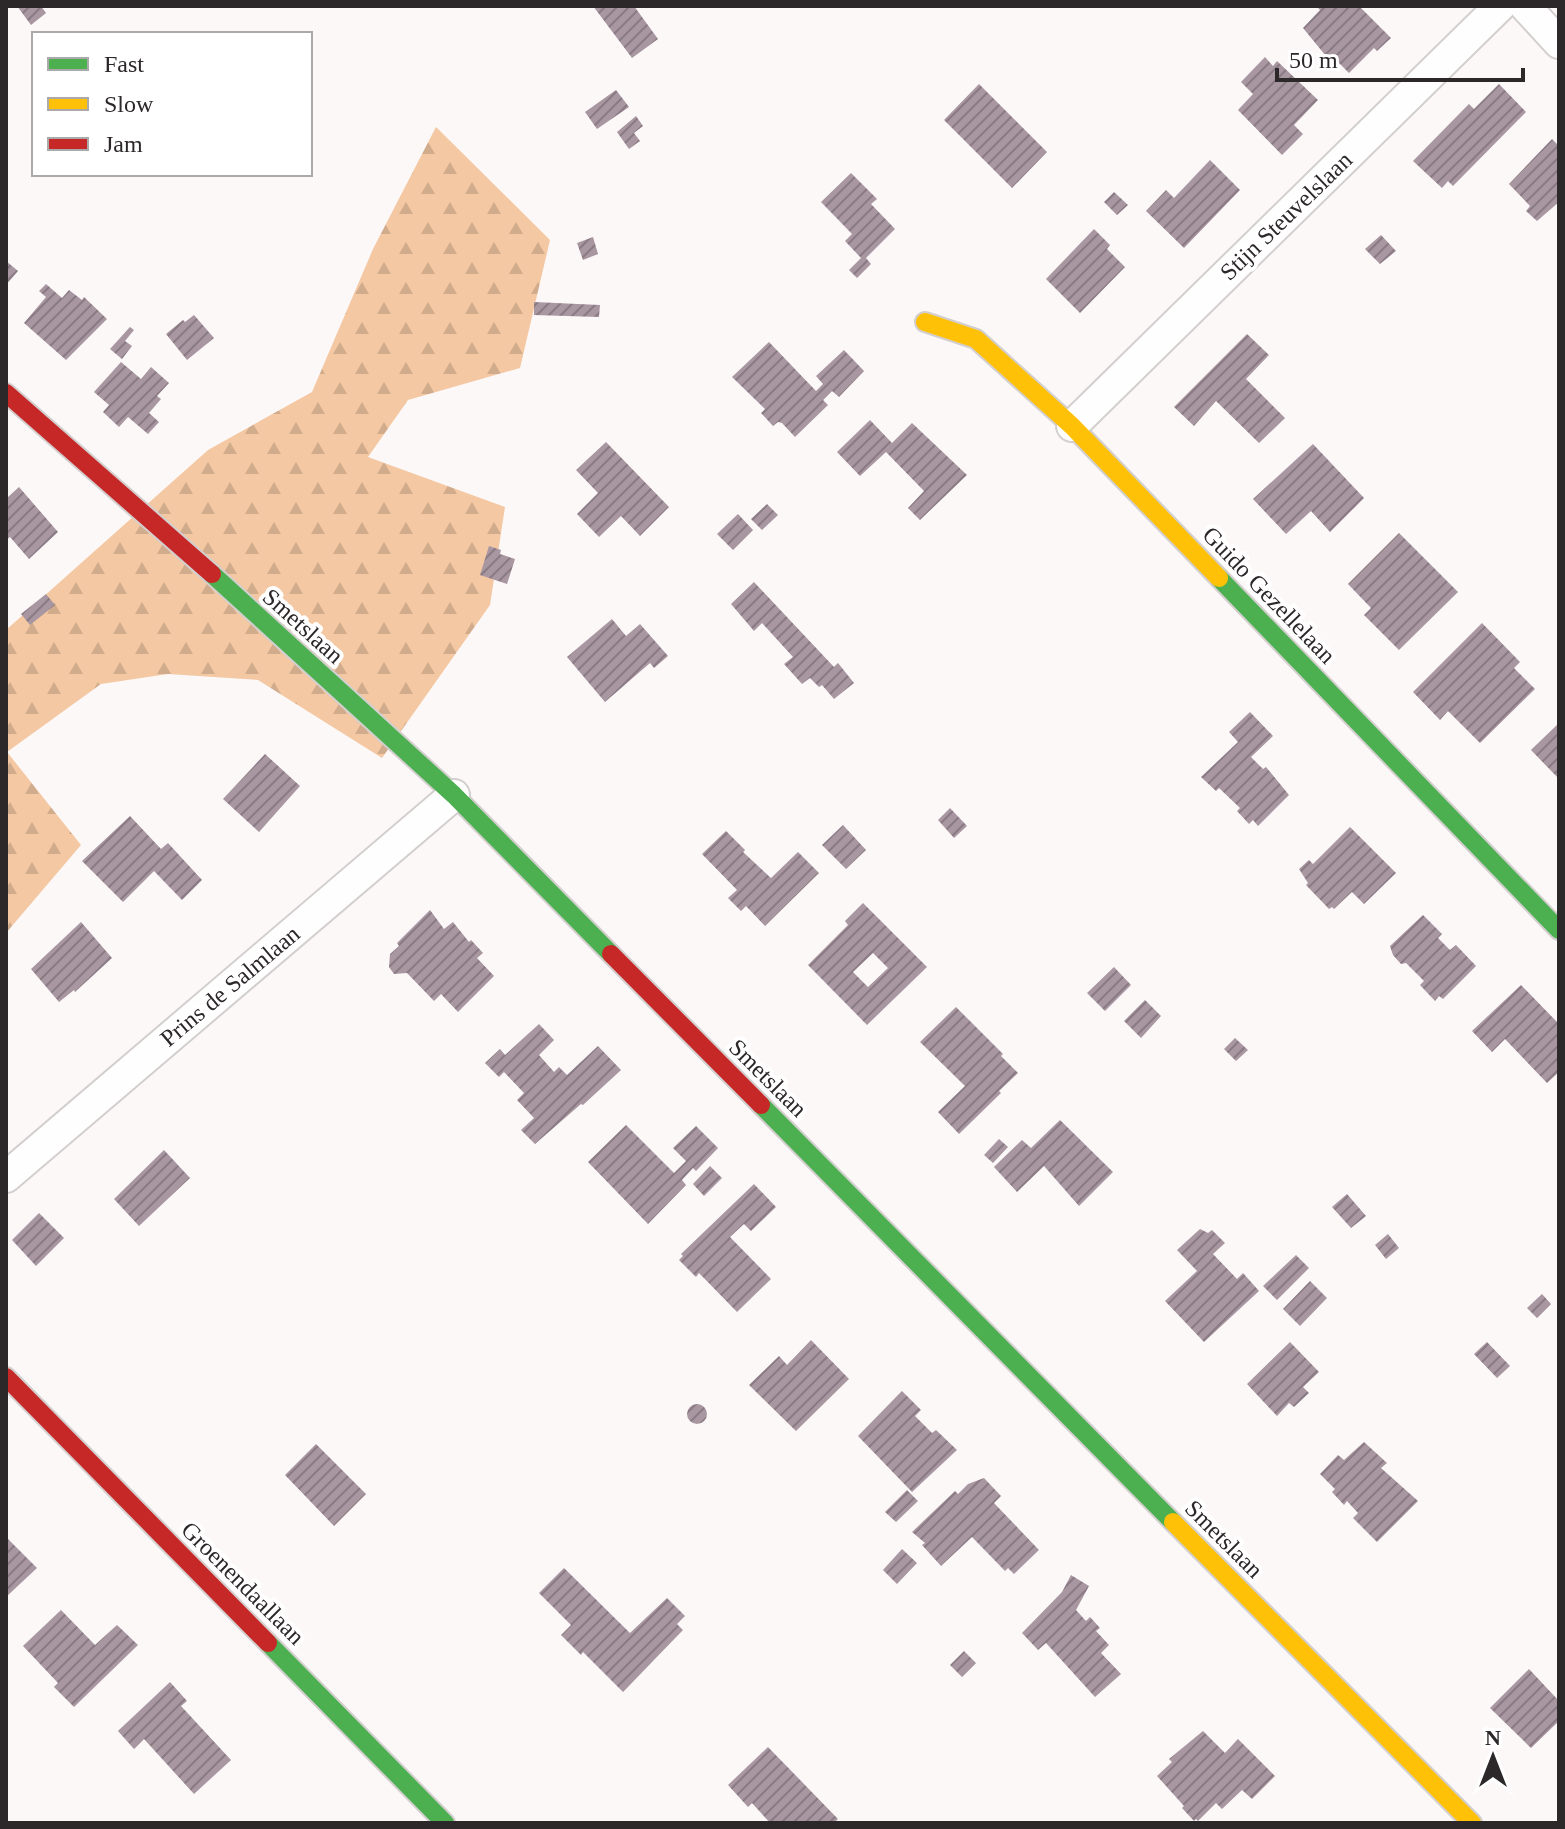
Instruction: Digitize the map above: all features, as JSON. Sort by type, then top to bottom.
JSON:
[{"type":"street","name":"Stijn Steuvelslaan","points":[[1072,426],[1500,6]]},
{"type":"street","points":[[1525,6],[1559,43]]},
{"type":"street","name":"Guido Gezellelaan","points":[[925,322],[976,339],[1072,426],[1559,930]]},
{"type":"street","name":"Smetslaan","points":[[6,393],[454,795],[1472,1823]]},
{"type":"street","name":"Prins de Salmlaan","points":[[6,1177],[454,795]]},
{"type":"street","name":"Groenendaallaan","points":[[6,1377],[445,1823]]},
{"type":"green space","points":[[436,127],[550,240],[520,368],[408,400],[368,457],[505,507],[490,605],[382,758],[258,680],[168,674],[101,684],[7,752],[81,845],[6,933],[6,630],[208,450],[312,392],[373,249]]},
{"type":"building","points":[[17,6],[41,6],[46,13],[31,25]]},
{"type":"building","points":[[593,6],[634,6],[658,39],[632,58]]},
{"type":"building","points":[[1316,6],[1359,6],[1391,38],[1377,51],[1374,48],[1349,73],[1333,57],[1330,61],[1303,28],[1320,10]]},
{"type":"building","points":[[1265,57],[1273,66],[1277,61],[1318,100],[1294,125],[1303,134],[1282,155],[1238,110],[1253,94],[1241,82]]},
{"type":"building","points":[[979,84],[1047,152],[1012,188],[944,120]]},
{"type":"building","points":[[1499,84],[1526,112],[1453,186],[1448,181],[1442,188],[1413,161],[1469,104],[1474,109]]},
{"type":"building","points":[[616,90],[629,107],[597,129],[585,112]]},
{"type":"building","points":[[636,116],[643,126],[634,133],[640,141],[629,149],[617,132]]},
{"type":"building","points":[[1552,139],[1559,146],[1559,202],[1537,221],[1526,211],[1530,206],[1509,184]]},
{"type":"building","points":[[1210,160],[1240,190],[1184,248],[1146,211],[1166,190],[1174,198]]},
{"type":"building","points":[[851,173],[877,199],[871,204],[895,229],[866,258],[871,264],[857,278],[849,270],[861,258],[845,241],[852,234],[821,202]]},
{"type":"building","points":[[1114,192],[1128,205],[1117,215],[1104,202]]},
{"type":"building","points":[[1094,229],[1110,245],[1107,249],[1125,267],[1080,313],[1046,279]]},
{"type":"building","points":[[1381,235],[1396,251],[1380,264],[1365,249]]},
{"type":"building","points":[[593,237],[598,254],[583,260],[577,243]]},
{"type":"building","points":[[6,261],[18,271],[6,285]]},
{"type":"building","points":[[46,284],[62,298],[69,290],[82,300],[84,297],[107,319],[66,360],[24,323],[46,297],[39,291]]},
{"type":"building","points":[[534,302],[600,305],[599,317],[534,315]]},
{"type":"building","points":[[194,315],[214,338],[187,360],[166,334]]},
{"type":"building","points":[[130,327],[134,330],[125,341],[132,346],[122,359],[110,349]]},
{"type":"building","points":[[1247,334],[1269,355],[1246,379],[1285,418],[1259,443],[1216,401],[1194,426],[1174,407]]},
{"type":"building","points":[[769,342],[816,391],[823,384],[816,376],[844,350],[864,371],[839,397],[832,391],[823,400],[828,405],[795,437],[782,423],[773,426],[761,413],[765,409],[732,377]]},
{"type":"building","points":[[121,362],[141,379],[151,367],[169,383],[157,396],[161,399],[149,413],[159,422],[148,434],[128,417],[119,427],[103,412],[109,405],[94,392]]},
{"type":"building","points":[[870,420],[892,443],[912,423],[967,475],[920,520],[908,508],[924,491],[886,452],[860,476],[837,452]]},
{"type":"building","points":[[606,442],[669,507],[640,536],[621,516],[599,537],[577,514],[598,493],[576,470]]},
{"type":"building","points":[[1313,444],[1364,498],[1330,532],[1311,511],[1286,534],[1253,499]]},
{"type":"building","points":[[19,487],[58,532],[29,559],[10,537],[6,540],[6,499]]},
{"type":"building","points":[[767,504],[778,515],[762,530],[751,519]]},
{"type":"building","points":[[738,514],[753,530],[733,550],[717,534]]},
{"type":"building","points":[[1399,533],[1458,592],[1399,650],[1364,615],[1371,608],[1348,584]]},
{"type":"building","points":[[489,546],[515,559],[507,584],[480,575]]},
{"type":"building","points":[[754,582],[834,667],[838,663],[854,683],[834,699],[822,685],[819,687],[810,678],[802,684],[784,664],[793,657],[762,623],[754,631],[731,604]]},
{"type":"building","points":[[46,594],[55,605],[30,625],[21,614]]},
{"type":"building","points":[[612,619],[626,636],[640,624],[668,656],[654,668],[650,663],[605,702],[567,657]]},
{"type":"building","points":[[1482,623],[1520,662],[1514,668],[1535,689],[1480,743],[1448,711],[1440,720],[1413,692]]},
{"type":"building","points":[[1250,712],[1273,736],[1251,757],[1263,769],[1266,767],[1289,795],[1258,826],[1253,820],[1249,824],[1237,811],[1240,808],[1219,788],[1216,791],[1201,777],[1238,742],[1229,732]]},
{"type":"building","points":[[1559,723],[1559,779],[1531,750]]},
{"type":"building","points":[[265,754],[300,786],[259,832],[223,799]]},
{"type":"building","points":[[950,808],[967,826],[954,838],[938,820]]},
{"type":"building","points":[[130,816],[161,849],[168,843],[202,880],[182,900],[154,871],[123,902],[82,861]]},
{"type":"building","points":[[843,825],[866,850],[846,869],[822,845]]},
{"type":"building","points":[[1350,827],[1396,873],[1364,904],[1352,892],[1334,909],[1329,909],[1306,885],[1308,883],[1299,869],[1309,860],[1313,864]]},
{"type":"building","points":[[726,831],[771,878],[798,852],[819,873],[765,926],[746,906],[741,911],[728,898],[737,890],[702,854]]},
{"type":"building","points":[[863,903],[927,967],[867,1025],[808,965],[848,925],[845,921]],"holes":[[[873,953],[888,968],[868,987],[853,972]]]},
{"type":"building","points":[[430,910],[444,929],[453,922],[469,942],[471,940],[483,953],[477,958],[494,976],[458,1012],[441,994],[434,1001],[407,973],[394,974],[389,967],[390,954],[399,946],[397,943]]},
{"type":"building","points":[[1423,915],[1442,934],[1438,938],[1450,950],[1456,945],[1476,966],[1443,999],[1439,996],[1435,1001],[1420,985],[1424,981],[1406,963],[1401,964],[1390,946]]},
{"type":"building","points":[[81,922],[112,958],[75,992],[59,1002],[31,969]]},
{"type":"building","points":[[1114,967],[1131,985],[1105,1011],[1087,993]]},
{"type":"building","points":[[1521,985],[1559,1024],[1559,1072],[1547,1083],[1505,1039],[1492,1052],[1472,1031]]},
{"type":"building","points":[[1145,1000],[1161,1016],[1141,1038],[1124,1021]]},
{"type":"building","points":[[956,1007],[1018,1073],[959,1134],[938,1112],[965,1086],[920,1042]]},
{"type":"building","points":[[539,1024],[554,1040],[539,1055],[554,1072],[559,1067],[567,1075],[598,1046],[621,1070],[535,1144],[521,1130],[534,1118],[517,1100],[524,1093],[504,1072],[499,1077],[485,1063],[500,1049],[505,1055]]},
{"type":"building","points":[[1235,1038],[1248,1050],[1236,1061],[1224,1049]]},
{"type":"building","points":[[1060,1120],[1113,1172],[1079,1206],[1044,1166],[1017,1192],[994,1167],[1022,1140],[1031,1148]]},
{"type":"building","points":[[626,1125],[674,1173],[686,1161],[673,1148],[696,1126],[718,1148],[696,1171],[693,1168],[682,1180],[686,1185],[648,1224],[588,1162]]},
{"type":"building","points":[[999,1139],[1008,1147],[993,1163],[984,1155]]},
{"type":"building","points":[[164,1150],[190,1178],[139,1226],[114,1199]]},
{"type":"building","points":[[710,1166],[722,1178],[704,1196],[693,1184]]},
{"type":"building","points":[[754,1184],[776,1207],[751,1231],[744,1224],[730,1237],[771,1279],[737,1312],[699,1273],[696,1277],[679,1260],[683,1256],[681,1254]]},
{"type":"building","points":[[1347,1194],[1366,1216],[1351,1228],[1332,1207]]},
{"type":"building","points":[[39,1213],[64,1238],[36,1266],[12,1240]]},
{"type":"building","points":[[1200,1229],[1208,1233],[1212,1230],[1225,1243],[1213,1254],[1237,1279],[1243,1273],[1259,1291],[1204,1342],[1165,1301],[1197,1271],[1177,1250]]},
{"type":"building","points":[[1388,1234],[1399,1248],[1386,1259],[1375,1245]]},
{"type":"building","points":[[1296,1255],[1309,1268],[1277,1300],[1263,1286]]},
{"type":"building","points":[[1310,1281],[1327,1298],[1300,1326],[1283,1309]]},
{"type":"building","points":[[1542,1294],[1551,1304],[1537,1318],[1527,1308]]},
{"type":"building","points":[[811,1340],[849,1379],[796,1431],[749,1385],[779,1356],[787,1365]]},
{"type":"building","points":[[1290,1342],[1319,1372],[1303,1387],[1309,1393],[1294,1407],[1289,1403],[1277,1416],[1247,1384]]},
{"type":"building","points":[[1487,1342],[1510,1366],[1497,1378],[1474,1354]]},
{"type":"building","points":[[902,1391],[921,1410],[915,1416],[932,1433],[936,1430],[957,1450],[912,1492],[858,1436]]},
{"type":"building","points":[[697,1404],[704,1407],[707,1414],[704,1421],[697,1424],[690,1421],[687,1414],[690,1407]]},
{"type":"building","points":[[1364,1442],[1387,1463],[1381,1468],[1418,1501],[1377,1542],[1353,1518],[1358,1513],[1347,1501],[1344,1505],[1332,1492],[1335,1489],[1320,1474],[1338,1455],[1344,1460]]},
{"type":"building","points":[[316,1444],[366,1494],[334,1526],[285,1475]]},
{"type":"building","points":[[984,1478],[1001,1496],[994,1503],[1039,1550],[1014,1574],[1008,1568],[1005,1571],[972,1537],[941,1566],[922,1545],[925,1543],[912,1532],[955,1491],[958,1494],[968,1484]]},
{"type":"building","points":[[907,1490],[918,1501],[896,1522],[885,1512]]},
{"type":"building","points":[[6,1537],[37,1568],[6,1597]]},
{"type":"building","points":[[902,1549],[917,1563],[897,1584],[883,1570]]},
{"type":"building","points":[[564,1568],[630,1633],[667,1598],[685,1616],[677,1624],[683,1630],[623,1692],[561,1635],[571,1625],[539,1593]]},
{"type":"building","points":[[1071,1575],[1089,1586],[1076,1610],[1086,1621],[1090,1617],[1100,1628],[1096,1631],[1109,1645],[1101,1653],[1121,1674],[1095,1697],[1046,1643],[1038,1650],[1022,1633],[1062,1592]]},
{"type":"building","points":[[61,1610],[95,1645],[117,1625],[138,1645],[74,1707],[54,1687],[58,1683],[23,1646]]},
{"type":"building","points":[[964,1651],[976,1663],[962,1677],[950,1665]]},
{"type":"building","points":[[1529,1669],[1559,1701],[1559,1721],[1531,1748],[1490,1708]]},
{"type":"building","points":[[170,1682],[187,1701],[181,1706],[231,1760],[194,1794],[144,1739],[134,1749],[118,1731]]},
{"type":"building","points":[[1203,1731],[1225,1753],[1238,1739],[1275,1776],[1252,1799],[1242,1790],[1222,1809],[1216,1803],[1198,1821],[1194,1821],[1157,1776],[1172,1762],[1169,1759]]},
{"type":"building","points":[[768,1747],[838,1819],[834,1823],[770,1823],[752,1803],[748,1807],[728,1785]]},
{"type":"traffic: fast","points":[[212,574],[454,795],[611,954]]},
{"type":"traffic: fast","points":[[1219,578],[1559,930]]},
{"type":"traffic: fast","points":[[761,1105],[1173,1522]]},
{"type":"traffic: fast","points":[[268,1643],[445,1823]]},
{"type":"traffic: slow","points":[[925,322],[976,339],[1072,426],[1219,578]]},
{"type":"traffic: slow","points":[[1173,1522],[1472,1823]]},
{"type":"traffic: jam","points":[[6,393],[212,574]]},
{"type":"traffic: jam","points":[[611,954],[761,1105]]},
{"type":"traffic: jam","points":[[6,1377],[268,1643]]}]
